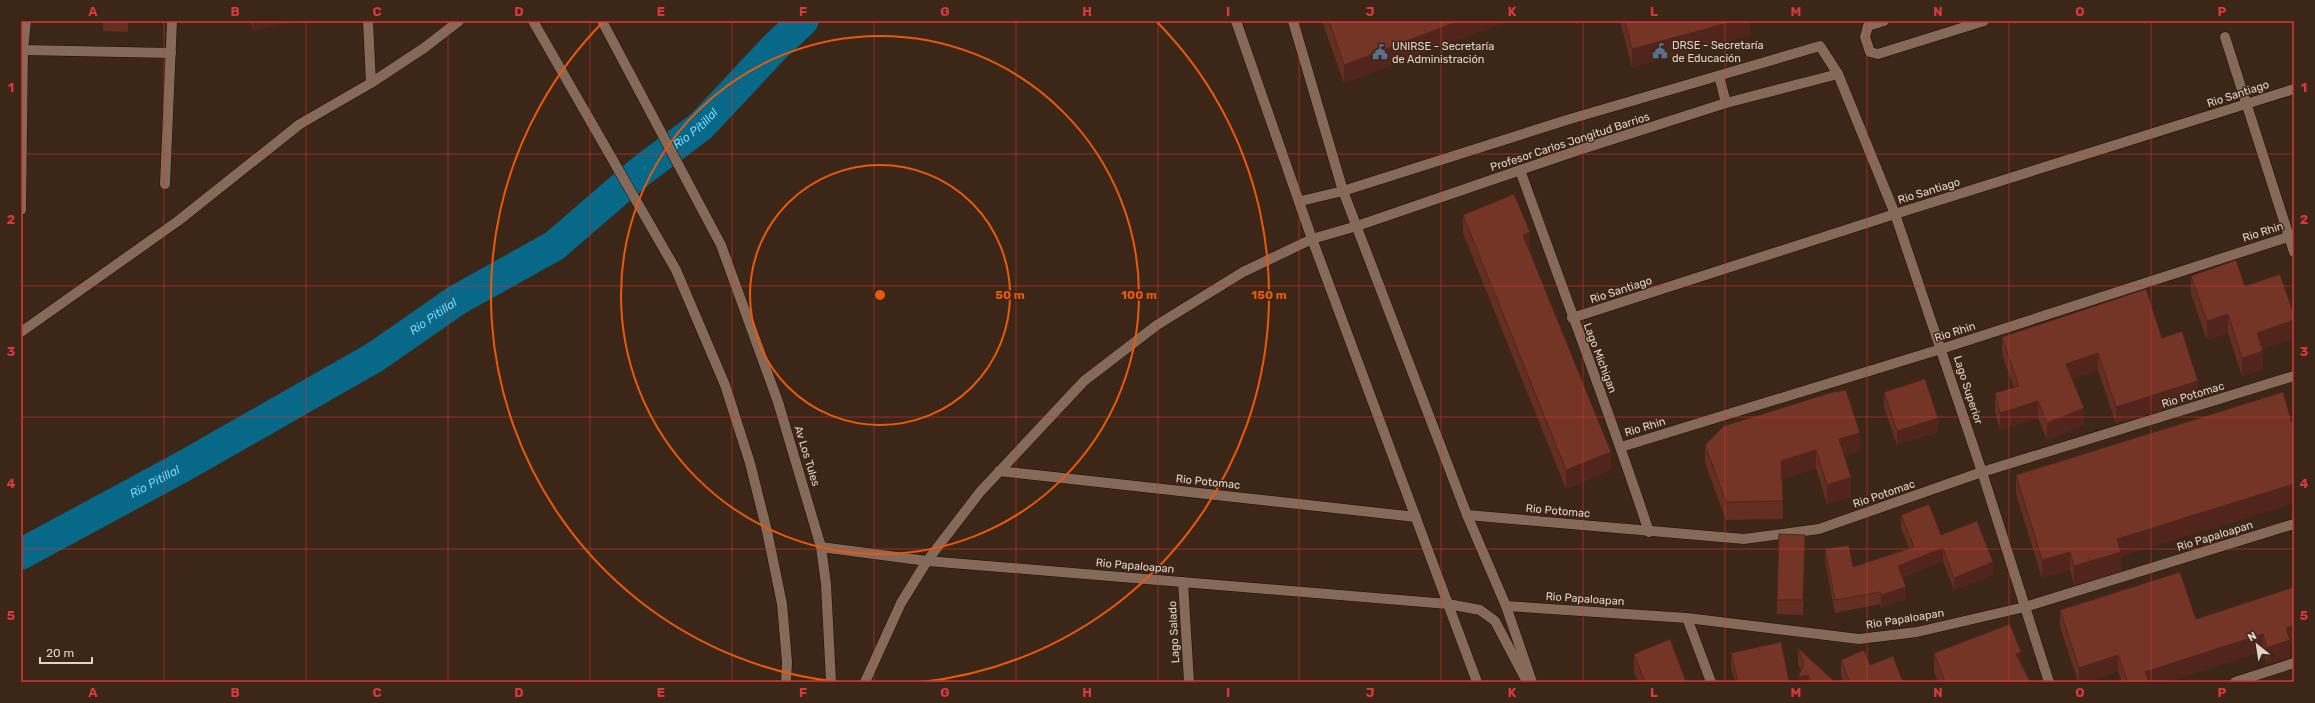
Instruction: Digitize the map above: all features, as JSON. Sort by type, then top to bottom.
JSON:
[{"type":"street","points":[[21,210],[23,50],[26,21]]},
{"type":"street","points":[[165,184],[172,21]]},
{"type":"street","points":[[368,21],[371,83]]},
{"type":"street","points":[[21,332],[178,221],[300,124],[371,83],[424,48],[459,21]]},
{"type":"street","points":[[533,21],[676,270],[724,384],[750,463],[768,531],[782,604],[787,662],[786,682]]},
{"type":"street","name":"Av Los Tules","points":[[602,21],[721,245],[778,402],[821,547],[826,584],[831,682]]},
{"type":"street","points":[[1236,21],[1301,201],[1312,239],[1477,682]]},
{"type":"street","points":[[1293,21],[1343,191],[1468,515],[1506,606],[1532,682]]},
{"type":"street","points":[[1884,21],[1868,26],[1865,37],[1870,52],[1878,54],[1984,21]]},
{"type":"street","points":[[2225,37],[2292,236],[2294,252]]},
{"type":"street","name":"Profesor Carlos Jongitud Barrios","points":[[1301,201],[1343,191],[1570,119],[1820,46]]},
{"type":"street","name":"Lago Superior","points":[[1820,46],[1838,74],[1895,214],[1982,472],[2049,682]]},
{"type":"street","points":[[23,50],[171,53]]},
{"type":"street","name":"Profesor Carlos Jongitud Barrios","points":[[865,682],[902,603],[927,561],[999,471],[1084,382],[1157,325],[1243,272],[1312,239],[1357,226],[1520,170],[1726,103],[1838,74]]},
{"type":"street","points":[[1718,76],[1726,103]]},
{"type":"street","name":"Rio Santiago","points":[[1572,318],[1895,214],[2294,89]]},
{"type":"street","name":"Lago Michigan","points":[[1520,170],[1572,318],[1621,447],[1649,532]]},
{"type":"street","name":"Rio Rhin","points":[[1621,447],[1941,349],[2292,236]]},
{"type":"street","name":"Rio Potomac","points":[[1468,515],[1649,532],[1744,539],[1819,529],[1982,472],[2294,376]]},
{"type":"street","name":"Rio Potomac","points":[[999,471],[1416,517]]},
{"type":"street","name":"Rio Papaloapan","points":[[1506,606],[1687,618],[1859,639],[1917,632],[2026,607],[2294,524]]},
{"type":"street","name":"Rio Papaloapan","points":[[821,547],[927,561],[1448,604],[1480,610],[1496,621],[1526,682]]},
{"type":"street","name":"Lago Salado","points":[[1183,582],[1189,682]]},
{"type":"street","points":[[1687,618],[1710,682]]},
{"type":"street","points":[[2235,682],[2294,663]]},
{"type":"building","points":[[103,21],[128,21],[128,22]]},
{"type":"building","points":[[1329,21],[1459,21],[1344,65]]},
{"type":"building","points":[[1625,21],[1735,21],[1632,49]]},
{"type":"building","points":[[1514,194],[1530,232],[1523,235],[1611,452],[1566,470],[1463,215]]},
{"type":"building","points":[[2236,260],[2245,286],[2280,274],[2294,315],[2294,320],[2257,333],[2263,351],[2242,358],[2228,314],[2207,321],[2191,276]]},
{"type":"building","points":[[2146,289],[2162,338],[2182,331],[2198,381],[2116,407],[2098,353],[2066,364],[2084,408],[2047,423],[2038,401],[2000,413],[1995,393],[2019,386],[2002,337]]},
{"type":"building","points":[[1925,379],[1938,418],[1897,431],[1884,392]]},
{"type":"building","points":[[1846,390],[1860,433],[1839,439],[1851,477],[1827,485],[1816,450],[1781,461],[1783,501],[1726,502],[1705,445],[1724,426],[1833,392]]},
{"type":"building","points":[[2283,392],[2294,430],[2294,484],[2117,539],[2121,552],[2074,566],[2070,552],[2042,560],[2016,475]]},
{"type":"building","points":[[1929,504],[1941,535],[1977,521],[1993,562],[1954,578],[1943,548],[1898,566],[1906,587],[1881,595],[1880,592],[1835,600],[1825,549],[1849,545],[1853,567],[1914,547],[1901,515]]},
{"type":"building","points":[[1779,534],[1805,535],[1803,600],[1777,600]]},
{"type":"building","points":[[2180,572],[2196,619],[2294,587],[2294,625],[2286,628],[2290,640],[2267,648],[2263,634],[2145,672],[2149,682],[2128,682],[2118,655],[2079,668],[2060,610]]},
{"type":"building","points":[[2010,624],[2021,652],[2016,654],[2030,682],[1945,682],[1934,653]]},
{"type":"building","points":[[1670,639],[1686,682],[1645,682],[1634,654]]},
{"type":"building","points":[[1781,642],[1789,681],[1738,682],[1731,653]]},
{"type":"building","points":[[1798,648],[1835,682],[1811,682],[1808,675],[1798,677],[1804,664]]},
{"type":"building","points":[[1864,650],[1870,665],[1893,656],[1903,682],[1850,682],[1841,660]]},
{"type":"waterway","name":"Rio Pitillal","points":[[21,554],[184,466],[375,357],[457,300],[554,246],[641,171],[701,126],[776,46],[803,21]]},
{"type":"place","name":"DRSE - Secretaría de Educación","points":[[1660,51]]},
{"type":"place","name":"UNIRSE - Secretaría de Administración","points":[[1380,52]]}]
